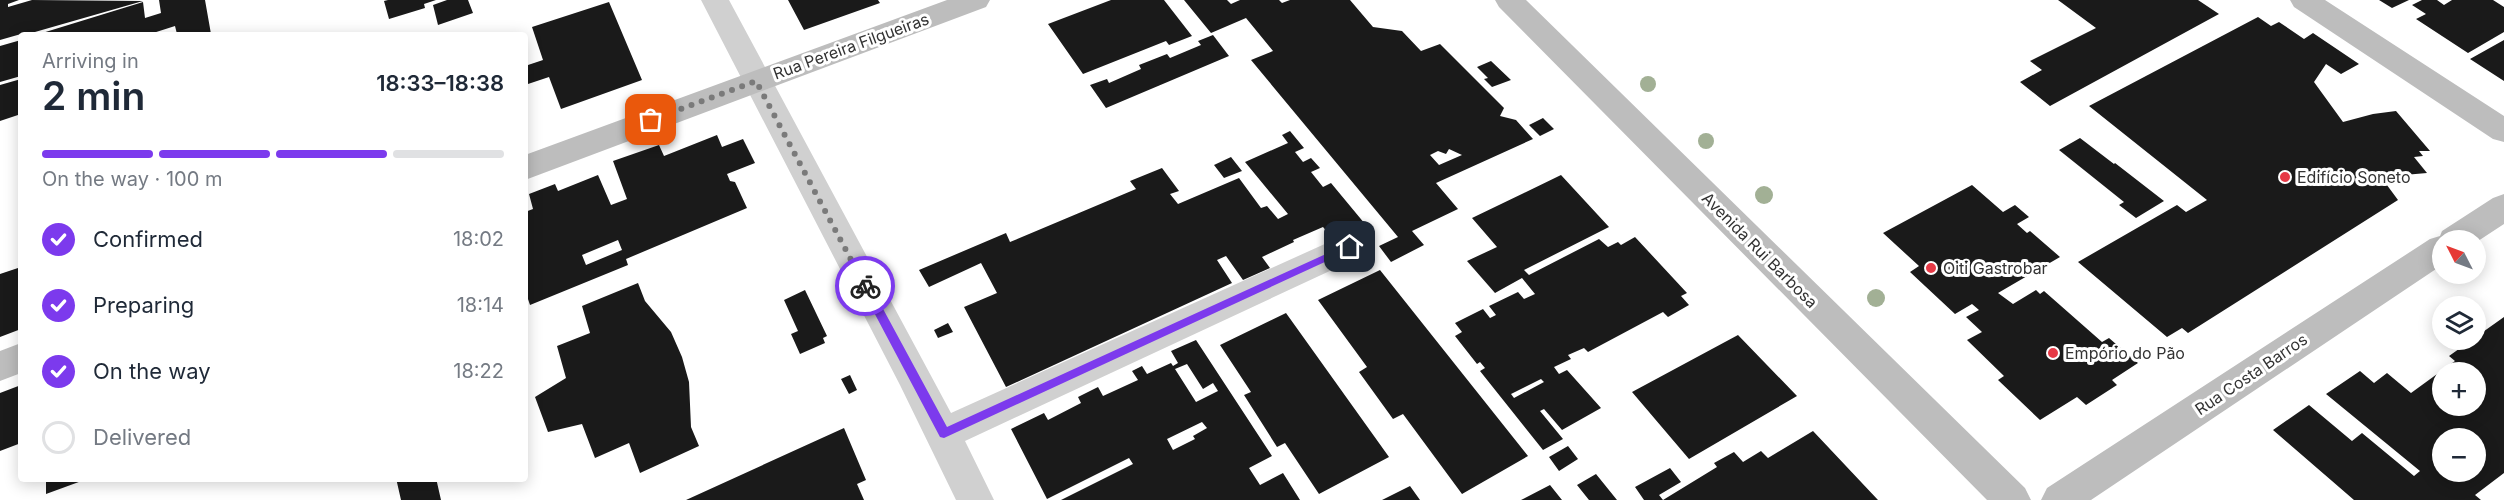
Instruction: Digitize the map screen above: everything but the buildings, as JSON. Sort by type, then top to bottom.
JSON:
[{"type":"street","points":[[715,0],[944,433],[975,500]]},
{"type":"street","name":"Rua Pereira Filgueiras","points":[[528,167],[976,0]]},
{"type":"street","name":"Avenida Rui Barbosa","points":[[1509,0],[2012,500]]},
{"type":"street","points":[[2304,0],[2504,131]]},
{"type":"street","points":[[2469,230],[2504,207]]},
{"type":"street","points":[[944,433],[1350,247]]},
{"type":"street","name":"Rua Costa Barros","points":[[2060,500],[2432,255]]},
{"type":"street","points":[[0,366],[18,359]]},
{"type":"way so far","points":[[651,120],[756,81],[865,286]]},
{"type":"place","name":"Edifício Soneto","points":[[2285,177]]},
{"type":"place","name":"Oiti Gastrobar","points":[[1931,268]]},
{"type":"place","name":"Empório do Pão","points":[[2053,353]]},
{"type":"route","points":[[865,286],[944,433],[1350,247]]}]
